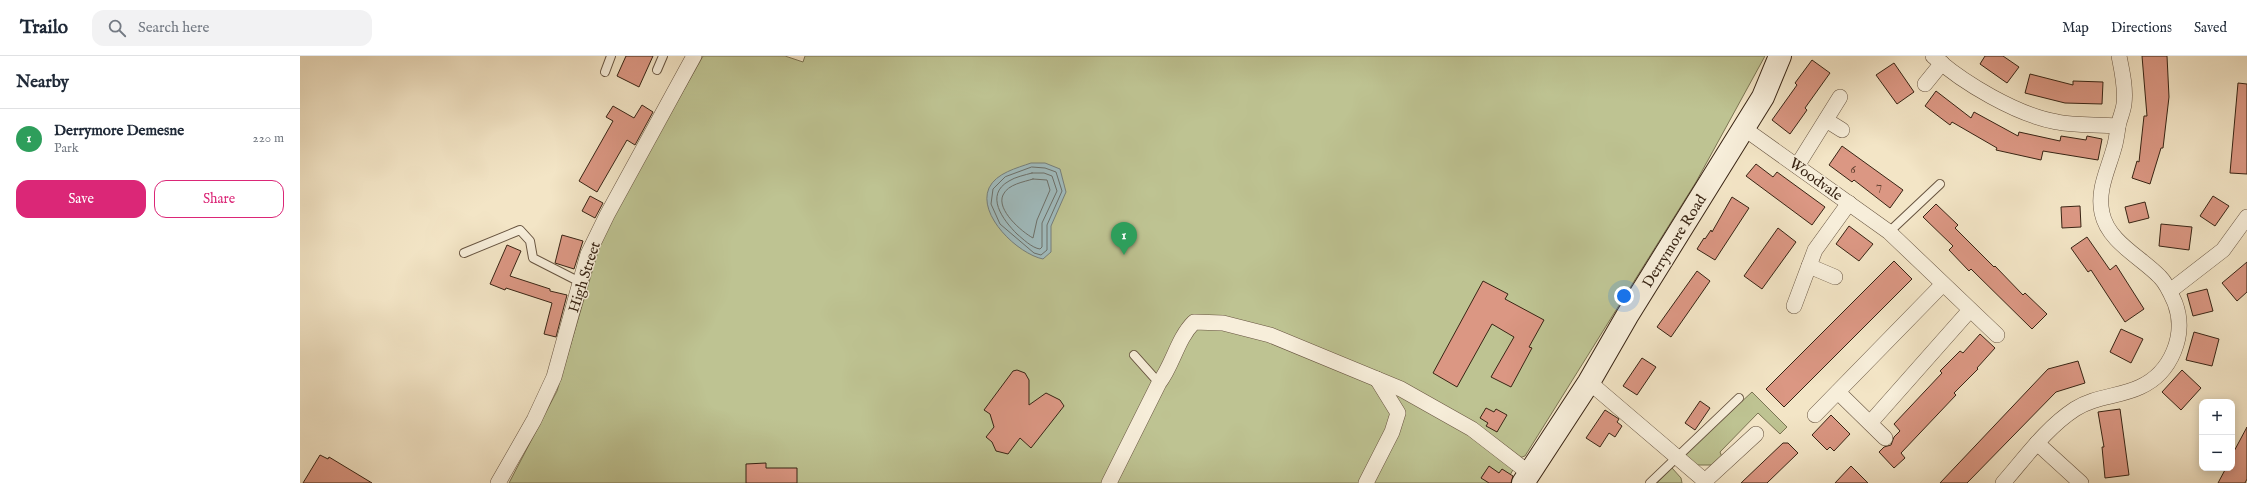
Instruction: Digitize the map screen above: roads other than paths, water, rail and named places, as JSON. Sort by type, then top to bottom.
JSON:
[{"type":"main road","name":"Derrymore Road","points":[[1526,478],[1589,382],[1627,316],[1742,127],[1763,97],[1780,56]]},
{"type":"street","name":"High Street","points":[[498,483],[534,420],[554,378],[588,254],[607,215],[694,56]]},
{"type":"street","points":[[2003,483],[2037,443],[2074,410],[2099,398],[2140,387],[2158,374],[2169,362],[2180,327],[2176,305],[2170,291],[2161,278],[2121,243],[2111,231],[2102,214],[2100,194],[2115,146],[2118,126],[2124,104],[2124,82],[2119,56]]},
{"type":"street","points":[[1925,84],[1938,60],[2000,101],[2032,116],[2058,122],[2118,126]]},
{"type":"street","points":[[1797,166],[1840,97]]},
{"type":"street","points":[[1826,120],[1842,130]]},
{"type":"street","name":"Woodvale","points":[[1742,127],[1889,232],[1997,335]]},
{"type":"street","points":[[1794,306],[1815,250],[1849,204]]},
{"type":"street","points":[[2170,291],[2222,250],[2247,217]]},
{"type":"street","points":[[1809,266],[1835,277]]},
{"type":"street","points":[[1815,415],[1943,284]]},
{"type":"street","points":[[1870,423],[1970,310]]},
{"type":"street","points":[[1109,483],[1159,383],[1166,374],[1187,329],[1194,322],[1224,323],[1270,335],[1401,389],[1472,429],[1526,478]]},
{"type":"street","points":[[1366,483],[1392,432],[1398,413],[1377,379]]},
{"type":"street","points":[[1589,382],[1676,456],[1704,482],[1756,434]]},
{"type":"street","points":[[1838,392],[1885,438]]},
{"type":"street","points":[[2037,443],[2081,483]]},
{"type":"lane","points":[[605,72],[611,56]]},
{"type":"lane","points":[[657,70],[663,56]]},
{"type":"lane","points":[[1889,232],[1940,184]]},
{"type":"lane","points":[[464,253],[520,230],[530,241],[533,258],[580,282]]},
{"type":"lane","points":[[1134,356],[1159,383]]},
{"type":"lane","points":[[1650,483],[1676,456],[1739,398]]},
{"type":"water","points":[[1031,163],[1045,163],[1060,169],[1066,192],[1051,226],[1051,252],[1043,259],[1022,250],[1002,232],[994,221],[989,210],[987,199],[989,188],[997,178],[1013,169]]},
{"type":"place","name":"Derrymore Demesne","points":[[1124,255]]}]
